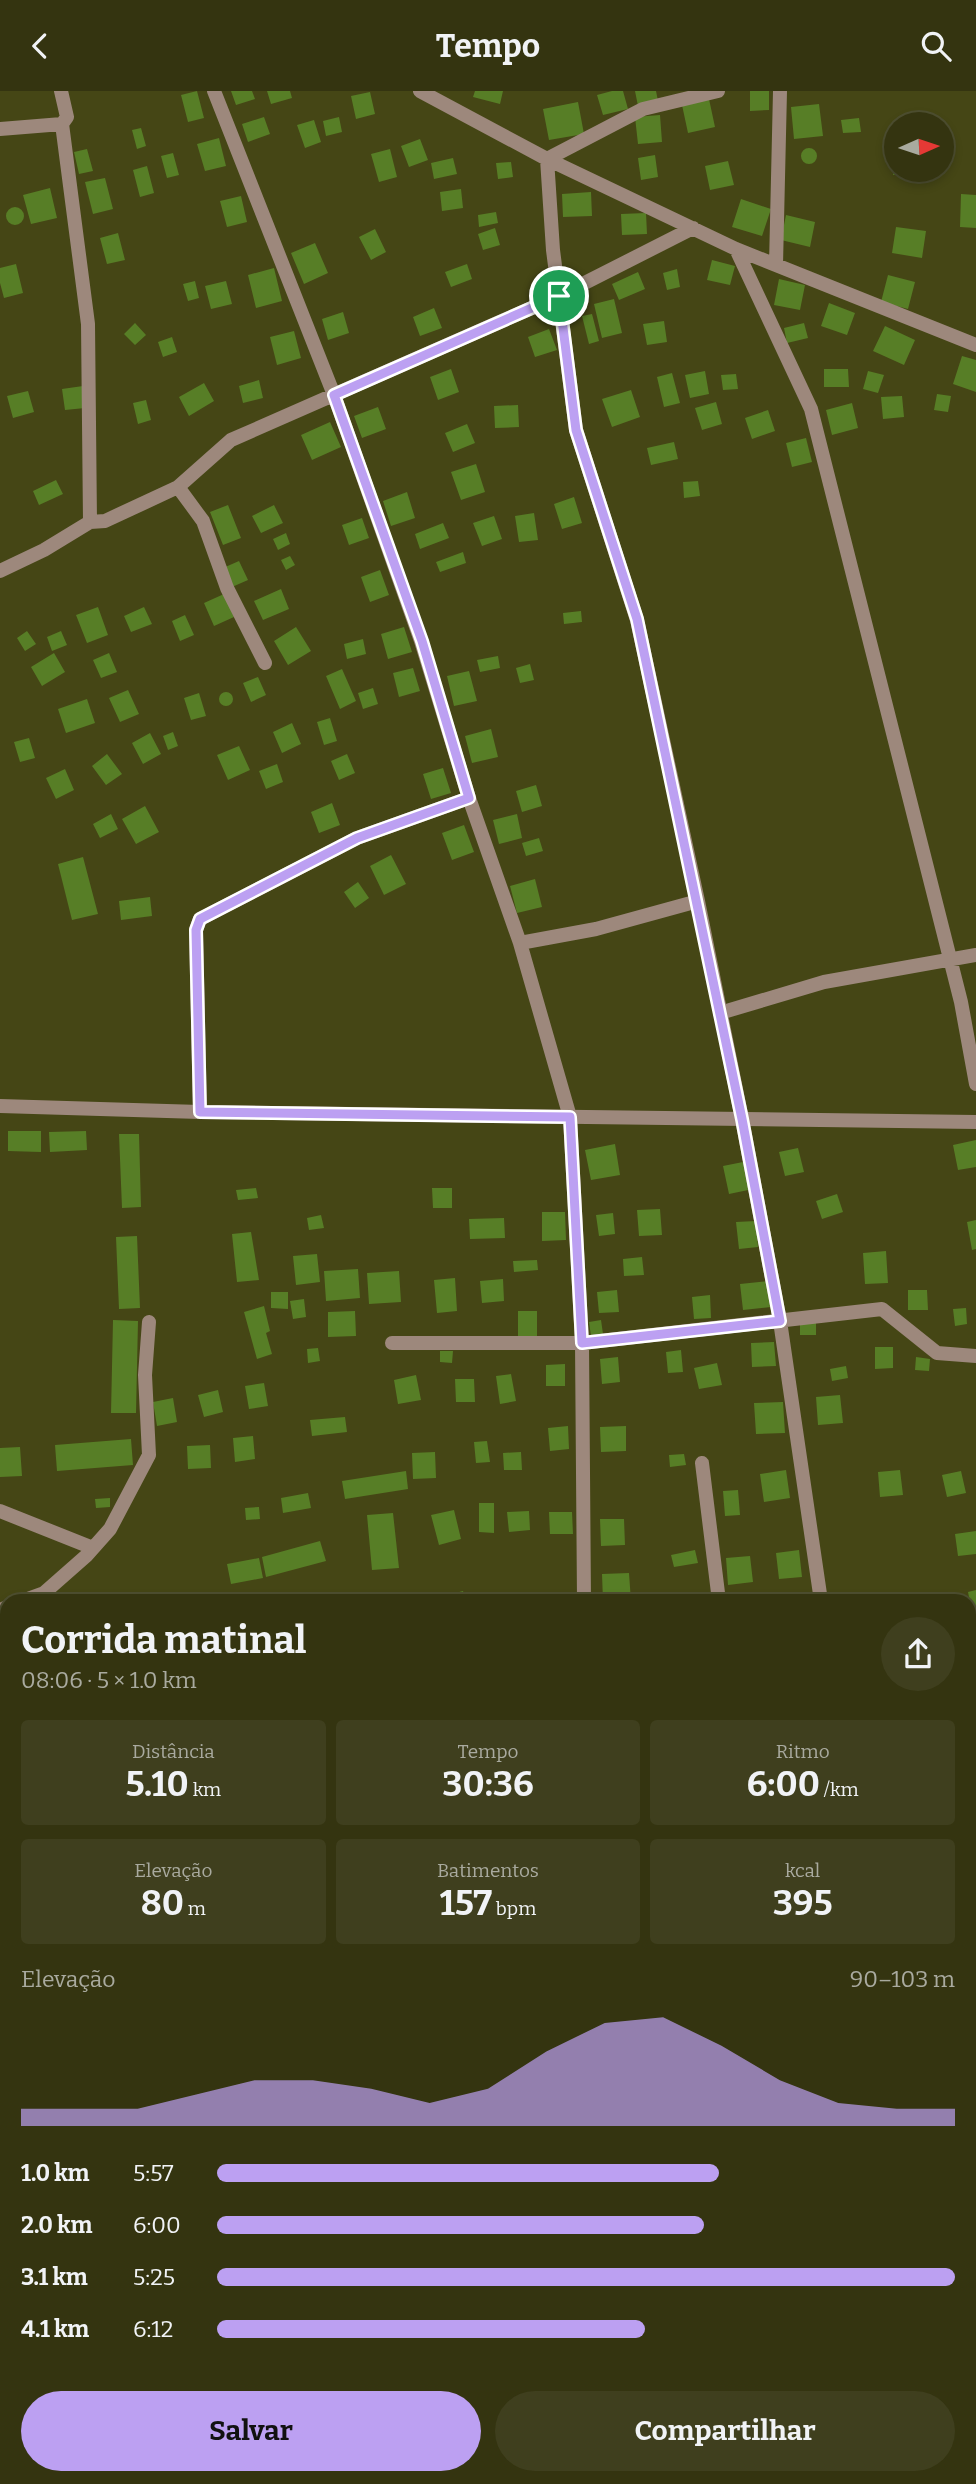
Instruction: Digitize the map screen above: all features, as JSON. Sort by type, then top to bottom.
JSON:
[{"type":"street","points":[[61,91],[66,117],[62,124],[88,324],[90,522]]},
{"type":"street","points":[[214,91],[334,395],[422,641],[469,798],[520,943],[570,1117],[582,1343],[584,1594]]},
{"type":"street","points":[[420,91],[547,159],[736,249],[976,345]]},
{"type":"street","points":[[547,159],[643,109],[718,91]]},
{"type":"street","points":[[776,265],[780,91]]},
{"type":"street","points":[[0,129],[62,124]]},
{"type":"street","points":[[547,159],[559,296],[576,430],[637,619],[698,901],[780,1321],[820,1594]]},
{"type":"street","points":[[0,571],[44,550],[90,522],[105,521],[177,487],[231,440],[559,296],[693,229]]},
{"type":"street","points":[[736,249],[811,409],[961,1002],[976,1084]]},
{"type":"street","points":[[177,487],[203,521],[227,588],[265,663]]},
{"type":"street","points":[[200,1112],[196,930],[200,919],[357,838],[469,798]]},
{"type":"street","points":[[520,943],[596,929],[698,901]]},
{"type":"street","points":[[720,1013],[824,982],[976,955]]},
{"type":"street","points":[[0,1106],[200,1112],[976,1122]]},
{"type":"street","points":[[392,1343],[582,1343],[882,1309],[937,1353],[976,1356]]},
{"type":"street","points":[[41,1594],[93,1548],[110,1528],[149,1455],[145,1375],[149,1322]]},
{"type":"street","points":[[702,1463],[718,1594]]},
{"type":"street","points":[[0,1511],[93,1548]]},
{"type":"building","points":[[197,91],[204,118],[188,122],[181,95]]},
{"type":"building","points":[[231,91],[252,91],[255,99],[236,105]]},
{"type":"building","points":[[267,91],[290,91],[292,98],[271,104]]},
{"type":"building","points":[[475,91],[503,91],[500,104],[473,97]]},
{"type":"building","points":[[623,91],[628,109],[603,115],[597,95]]},
{"type":"building","points":[[635,91],[656,91],[658,101],[638,106]]},
{"type":"building","points":[[750,91],[769,91],[769,110],[750,111]]},
{"type":"building","points":[[370,92],[375,114],[356,119],[351,96]]},
{"type":"building","points":[[709,99],[715,127],[688,133],[682,105]]},
{"type":"building","points":[[578,102],[584,134],[549,140],[543,109]]},
{"type":"building","points":[[819,104],[823,136],[794,139],[791,107]]},
{"type":"building","points":[[660,115],[662,142],[638,144],[635,117]]},
{"type":"building","points":[[264,117],[270,134],[248,142],[242,124]]},
{"type":"building","points":[[339,117],[342,132],[326,136],[323,121]]},
{"type":"building","points":[[859,118],[861,132],[843,133],[841,120]]},
{"type":"building","points":[[314,120],[321,142],[305,148],[297,125]]},
{"type":"building","points":[[141,128],[146,146],[137,149],[132,130]]},
{"type":"building","points":[[219,138],[226,166],[205,171],[197,144]]},
{"type":"building","points":[[420,139],[428,160],[409,167],[401,146]]},
{"type":"building","points":[[806,148],[812,148],[817,156],[815,162],[806,164],[801,159],[801,153]]},
{"type":"building","points":[[87,149],[93,171],[79,174],[74,152]]},
{"type":"building","points":[[390,149],[397,177],[379,182],[371,154]]},
{"type":"building","points":[[173,153],[179,175],[167,178],[161,156]]},
{"type":"building","points":[[655,155],[658,177],[641,180],[638,158]]},
{"type":"building","points":[[453,158],[457,174],[434,179],[431,163]]},
{"type":"building","points":[[728,161],[734,185],[710,190],[705,166]]},
{"type":"building","points":[[511,162],[513,177],[498,179],[496,163]]},
{"type":"building","points":[[147,166],[154,193],[140,197],[133,170]]},
{"type":"building","points":[[105,178],[113,209],[93,214],[85,182]]},
{"type":"building","points":[[50,188],[57,218],[31,224],[23,195]]},
{"type":"building","points":[[461,189],[463,208],[442,211],[440,192]]},
{"type":"building","points":[[591,192],[592,216],[563,217],[562,194]]},
{"type":"building","points":[[961,194],[976,195],[976,228],[960,227]]},
{"type":"building","points":[[241,196],[247,222],[227,227],[220,201]]},
{"type":"building","points":[[741,199],[771,209],[762,236],[732,227]]},
{"type":"building","points":[[15,207],[21,210],[24,216],[21,222],[15,225],[9,222],[6,216],[9,210]]},
{"type":"building","points":[[496,212],[498,223],[479,227],[478,215]]},
{"type":"building","points":[[646,213],[647,234],[622,235],[621,214]]},
{"type":"building","points":[[786,215],[815,222],[810,247],[781,240]]},
{"type":"building","points":[[896,227],[926,231],[922,258],[892,253]]},
{"type":"building","points":[[495,228],[500,245],[483,250],[478,234]]},
{"type":"building","points":[[375,229],[386,252],[371,260],[359,237]]},
{"type":"building","points":[[118,233],[125,260],[107,264],[100,238]]},
{"type":"building","points":[[315,243],[328,273],[304,284],[291,253]]},
{"type":"building","points":[[712,260],[735,266],[730,285],[707,280]]},
{"type":"building","points":[[16,264],[23,293],[4,298],[0,268]]},
{"type":"building","points":[[467,264],[472,279],[451,287],[445,272]]},
{"type":"building","points":[[274,268],[282,301],[256,308],[248,275]]},
{"type":"building","points":[[677,269],[680,287],[667,290],[663,273]]},
{"type":"building","points":[[638,272],[645,289],[619,300],[612,284]]},
{"type":"building","points":[[888,275],[915,282],[908,309],[881,302]]},
{"type":"building","points":[[779,279],[805,285],[800,310],[774,305]]},
{"type":"building","points":[[195,281],[199,298],[188,301],[183,284]]},
{"type":"building","points":[[226,281],[232,304],[211,309],[205,286]]},
{"type":"building","points":[[614,299],[622,333],[602,338],[594,304]]},
{"type":"building","points":[[829,303],[855,313],[847,335],[821,326]]},
{"type":"building","points":[[434,308],[442,328],[420,336],[413,317]]},
{"type":"building","points":[[343,312],[349,333],[328,340],[322,319]]},
{"type":"building","points":[[592,314],[599,341],[589,344],[582,316]]},
{"type":"building","points":[[664,321],[667,342],[647,345],[643,324]]},
{"type":"building","points":[[135,323],[146,335],[135,345],[124,334]]},
{"type":"building","points":[[804,323],[808,338],[787,343],[784,328]]},
{"type":"building","points":[[885,326],[915,340],[904,365],[873,351]]},
{"type":"building","points":[[549,329],[557,350],[535,357],[528,337]]},
{"type":"building","points":[[294,331],[301,358],[277,365],[270,337]]},
{"type":"building","points":[[172,337],[177,352],[163,357],[158,342]]},
{"type":"building","points":[[962,356],[976,360],[976,392],[953,384]]},
{"type":"building","points":[[451,369],[459,392],[438,400],[430,377]]},
{"type":"building","points":[[824,369],[848,369],[849,387],[824,387]]},
{"type":"building","points":[[705,371],[709,394],[690,398],[685,375]]},
{"type":"building","points":[[868,371],[884,375],[878,393],[863,389]]},
{"type":"building","points":[[672,373],[680,403],[664,407],[657,377]]},
{"type":"building","points":[[736,374],[738,389],[723,390],[721,375]]},
{"type":"building","points":[[259,380],[263,398],[243,403],[239,386]]},
{"type":"building","points":[[204,383],[214,401],[189,416],[179,397]]},
{"type":"building","points":[[83,386],[85,408],[65,410],[62,389]]},
{"type":"building","points":[[631,390],[640,417],[612,427],[602,399]]},
{"type":"building","points":[[28,391],[34,412],[13,418],[7,396]]},
{"type":"building","points":[[937,394],[951,396],[948,412],[934,410]]},
{"type":"building","points":[[902,396],[904,417],[883,419],[881,397]]},
{"type":"building","points":[[146,400],[151,420],[138,424],[133,403]]},
{"type":"building","points":[[716,402],[722,424],[702,430],[695,408]]},
{"type":"building","points":[[852,403],[858,428],[832,435],[826,410]]},
{"type":"building","points":[[518,405],[519,427],[495,428],[494,406]]},
{"type":"building","points":[[378,407],[386,429],[362,438],[354,416]]},
{"type":"building","points":[[768,410],[775,431],[752,439],[745,418]]},
{"type":"building","points":[[330,422],[341,447],[312,460],[301,435]]},
{"type":"building","points":[[467,424],[475,443],[453,452],[445,433]]},
{"type":"building","points":[[806,438],[812,462],[792,467],[786,443]]},
{"type":"building","points":[[674,442],[678,459],[651,465],[647,448]]},
{"type":"building","points":[[476,464],[485,492],[461,500],[451,472]]},
{"type":"building","points":[[56,480],[63,494],[39,505],[33,491]]},
{"type":"building","points":[[698,481],[700,496],[684,498],[683,482]]},
{"type":"building","points":[[407,492],[415,518],[391,526],[383,501]]},
{"type":"building","points":[[574,497],[582,523],[562,529],[554,504]]},
{"type":"building","points":[[228,505],[241,538],[223,545],[210,512]]},
{"type":"building","points":[[274,505],[283,523],[261,533],[252,516]]},
{"type":"building","points":[[534,513],[538,540],[519,542],[515,516]]},
{"type":"building","points":[[494,516],[502,539],[482,546],[473,523]]},
{"type":"building","points":[[362,518],[369,538],[349,545],[342,525]]},
{"type":"building","points":[[443,523],[449,538],[420,549],[415,534]]},
{"type":"building","points":[[286,533],[290,544],[278,550],[273,539]]},
{"type":"building","points":[[463,552],[466,563],[440,572],[436,562]]},
{"type":"building","points":[[290,556],[295,565],[286,570],[281,560]]},
{"type":"building","points":[[239,561],[248,580],[232,587],[223,568]]},
{"type":"building","points":[[380,570],[389,595],[370,602],[361,577]]},
{"type":"building","points":[[281,589],[289,609],[263,620],[254,601]]},
{"type":"building","points":[[224,594],[234,617],[214,626],[204,603]]},
{"type":"building","points":[[98,607],[108,635],[87,643],[76,615]]},
{"type":"building","points":[[144,607],[152,624],[131,632],[124,616]]},
{"type":"building","points":[[581,611],[582,622],[564,624],[563,613]]},
{"type":"building","points":[[185,615],[194,635],[180,641],[172,621]]},
{"type":"building","points":[[296,627],[311,651],[288,665],[274,641]]},
{"type":"building","points":[[404,627],[412,652],[388,659],[381,634]]},
{"type":"building","points":[[27,631],[36,644],[25,651],[17,638]]},
{"type":"building","points":[[61,631],[67,645],[52,651],[47,637]]},
{"type":"building","points":[[363,639],[366,654],[347,659],[344,644]]},
{"type":"building","points":[[54,653],[65,672],[42,686],[31,667]]},
{"type":"building","points":[[109,653],[117,672],[101,678],[93,660]]},
{"type":"building","points":[[498,656],[500,668],[480,672],[477,660]]},
{"type":"building","points":[[530,664],[534,680],[520,683],[516,668]]},
{"type":"building","points":[[413,668],[420,691],[399,697],[393,673]]},
{"type":"building","points":[[342,669],[356,701],[340,709],[326,676]]},
{"type":"building","points":[[469,671],[477,701],[454,706],[447,676]]},
{"type":"building","points":[[258,677],[266,695],[251,702],[243,683]]},
{"type":"building","points":[[373,688],[378,704],[363,709],[358,693]]},
{"type":"building","points":[[128,690],[139,714],[120,722],[109,698]]},
{"type":"building","points":[[223,692],[229,692],[233,699],[229,706],[223,706],[219,702],[219,696]]},
{"type":"building","points":[[199,693],[206,716],[191,720],[184,698]]},
{"type":"building","points":[[87,699],[95,723],[66,733],[58,709]]},
{"type":"building","points":[[330,718],[337,741],[324,745],[317,722]]},
{"type":"building","points":[[292,723],[301,744],[282,753],[273,732]]},
{"type":"building","points":[[491,729],[498,757],[472,763],[465,736]]},
{"type":"building","points":[[173,732],[178,746],[168,750],[163,736]]},
{"type":"building","points":[[150,733],[161,754],[143,764],[132,743]]},
{"type":"building","points":[[29,738],[35,758],[20,762],[14,742]]},
{"type":"building","points":[[239,746],[250,770],[228,780],[217,755]]},
{"type":"building","points":[[107,754],[122,774],[106,785],[92,766]]},
{"type":"building","points":[[347,754],[355,773],[339,780],[331,761]]},
{"type":"building","points":[[277,764],[283,782],[266,789],[259,771]]},
{"type":"building","points":[[443,768],[451,793],[431,799],[423,774]]},
{"type":"building","points":[[65,769],[74,790],[56,799],[46,778]]},
{"type":"building","points":[[536,785],[542,806],[522,812],[516,791]]},
{"type":"building","points":[[332,803],[340,825],[319,833],[311,812]]},
{"type":"building","points":[[145,806],[159,832],[136,844],[122,819]]},
{"type":"building","points":[[111,814],[118,829],[100,838],[93,824]]},
{"type":"building","points":[[517,814],[522,838],[499,844],[493,820]]},
{"type":"building","points":[[464,825],[474,852],[452,860],[442,833]]},
{"type":"building","points":[[539,838],[543,851],[526,856],[522,843]]},
{"type":"building","points":[[391,855],[406,884],[384,895],[370,866]]},
{"type":"building","points":[[83,857],[98,914],[72,920],[58,864]]},
{"type":"building","points":[[535,879],[542,907],[517,913],[510,886]]},
{"type":"building","points":[[358,882],[369,898],[355,908],[344,892]]},
{"type":"building","points":[[150,897],[152,916],[121,920],[119,901]]},
{"type":"building","points":[[8,1131],[41,1131],[41,1152],[8,1151]]},
{"type":"building","points":[[86,1131],[87,1150],[50,1152],[49,1132]]},
{"type":"building","points":[[119,1134],[139,1134],[141,1207],[122,1208]]},
{"type":"building","points":[[976,1140],[976,1167],[958,1170],[953,1145]]},
{"type":"building","points":[[615,1144],[620,1175],[591,1180],[585,1150]]},
{"type":"building","points":[[798,1148],[804,1172],[785,1176],[779,1152]]},
{"type":"building","points":[[748,1161],[753,1189],[729,1194],[723,1166]]},
{"type":"building","points":[[256,1188],[258,1198],[238,1200],[236,1190]]},
{"type":"building","points":[[432,1188],[452,1188],[452,1208],[433,1208]]},
{"type":"building","points":[[837,1194],[843,1212],[822,1219],[816,1201]]},
{"type":"building","points":[[660,1209],[662,1235],[639,1236],[637,1210]]},
{"type":"building","points":[[542,1212],[565,1212],[566,1240],[542,1241]]},
{"type":"building","points":[[613,1213],[615,1234],[599,1236],[596,1215]]},
{"type":"building","points":[[321,1215],[324,1228],[309,1230],[307,1218]]},
{"type":"building","points":[[504,1218],[505,1238],[470,1239],[469,1219]]},
{"type":"building","points":[[976,1220],[976,1249],[972,1250],[967,1222]]},
{"type":"building","points":[[756,1221],[758,1247],[739,1249],[736,1222]]},
{"type":"building","points":[[251,1232],[259,1280],[237,1282],[232,1234]]},
{"type":"building","points":[[137,1236],[140,1308],[119,1309],[116,1237]]},
{"type":"building","points":[[886,1251],[888,1283],[865,1284],[863,1253]]},
{"type":"building","points":[[317,1254],[320,1282],[296,1285],[293,1256]]},
{"type":"building","points":[[642,1257],[644,1275],[624,1276],[623,1259]]},
{"type":"building","points":[[537,1260],[538,1270],[514,1272],[513,1261]]},
{"type":"building","points":[[358,1269],[360,1298],[326,1301],[324,1271]]},
{"type":"building","points":[[399,1271],[401,1302],[369,1304],[367,1273]]},
{"type":"building","points":[[455,1278],[457,1311],[437,1313],[434,1280]]},
{"type":"building","points":[[503,1279],[504,1301],[482,1303],[480,1281]]},
{"type":"building","points":[[769,1281],[771,1307],[743,1310],[740,1284]]},
{"type":"building","points":[[617,1290],[619,1312],[599,1313],[597,1292]]},
{"type":"building","points":[[908,1290],[927,1290],[928,1310],[908,1310]]},
{"type":"building","points":[[271,1292],[288,1292],[288,1309],[271,1308]]},
{"type":"building","points":[[710,1295],[711,1318],[694,1319],[692,1297]]},
{"type":"building","points":[[304,1299],[306,1317],[293,1319],[290,1301]]},
{"type":"building","points":[[264,1306],[270,1331],[266,1333],[272,1354],[257,1359],[244,1312]]},
{"type":"building","points":[[966,1308],[967,1324],[955,1326],[953,1309]]},
{"type":"building","points":[[355,1311],[356,1336],[328,1337],[328,1312]]},
{"type":"building","points":[[518,1311],[537,1311],[537,1337],[518,1338]]},
{"type":"building","points":[[113,1320],[138,1321],[136,1413],[111,1413]]},
{"type":"building","points":[[601,1320],[603,1334],[591,1336],[589,1322]]},
{"type":"building","points":[[800,1322],[816,1323],[816,1335],[800,1335]]},
{"type":"building","points":[[774,1342],[776,1366],[752,1367],[751,1343]]},
{"type":"building","points":[[875,1347],[893,1347],[893,1368],[875,1369]]},
{"type":"building","points":[[318,1348],[320,1361],[308,1363],[307,1349]]},
{"type":"building","points":[[681,1350],[683,1372],[668,1373],[666,1352]]},
{"type":"building","points":[[440,1351],[453,1351],[452,1363],[440,1362]]},
{"type":"building","points":[[618,1357],[620,1382],[602,1384],[600,1359]]},
{"type":"building","points":[[916,1357],[930,1359],[929,1371],[915,1370]]},
{"type":"building","points":[[717,1363],[722,1385],[699,1389],[694,1368]]},
{"type":"building","points":[[565,1364],[565,1386],[546,1386],[546,1365]]},
{"type":"building","points":[[846,1366],[848,1378],[832,1381],[830,1369]]},
{"type":"building","points":[[511,1374],[516,1401],[500,1404],[496,1376]]},
{"type":"building","points":[[416,1375],[421,1400],[398,1404],[394,1380]]},
{"type":"building","points":[[455,1379],[474,1379],[475,1402],[456,1402]]},
{"type":"building","points":[[264,1383],[268,1406],[249,1409],[245,1386]]},
{"type":"building","points":[[218,1390],[223,1412],[204,1417],[198,1395]]},
{"type":"building","points":[[840,1395],[843,1423],[818,1425],[816,1397]]},
{"type":"building","points":[[173,1398],[177,1422],[157,1426],[153,1402]]},
{"type":"building","points":[[783,1402],[785,1433],[756,1434],[754,1403]]},
{"type":"building","points":[[345,1417],[347,1432],[312,1436],[310,1420]]},
{"type":"building","points":[[568,1426],[569,1449],[550,1451],[548,1428]]},
{"type":"building","points":[[626,1426],[626,1451],[601,1452],[600,1427]]},
{"type":"building","points":[[253,1436],[255,1459],[235,1462],[233,1438]]},
{"type":"building","points":[[131,1439],[133,1465],[57,1471],[55,1445]]},
{"type":"building","points":[[487,1441],[490,1462],[476,1463],[474,1442]]},
{"type":"building","points":[[210,1445],[211,1468],[188,1469],[187,1446]]},
{"type":"building","points":[[20,1447],[22,1476],[0,1477],[0,1448]]},
{"type":"building","points":[[435,1452],[436,1478],[413,1479],[412,1453]]},
{"type":"building","points":[[521,1452],[522,1470],[504,1470],[503,1453]]},
{"type":"building","points":[[684,1454],[686,1465],[670,1467],[669,1455]]},
{"type":"building","points":[[786,1470],[790,1498],[764,1502],[760,1474]]},
{"type":"building","points":[[900,1470],[903,1495],[880,1497],[878,1472]]},
{"type":"building","points":[[406,1471],[408,1489],[345,1499],[342,1481]]},
{"type":"building","points":[[961,1471],[966,1493],[947,1497],[942,1475]]},
{"type":"building","points":[[738,1490],[740,1515],[725,1516],[723,1491]]},
{"type":"building","points":[[308,1493],[311,1508],[283,1513],[281,1498]]},
{"type":"building","points":[[110,1498],[110,1507],[96,1508],[95,1499]]},
{"type":"building","points":[[479,1503],[494,1503],[494,1533],[479,1532]]},
{"type":"building","points":[[259,1507],[260,1519],[246,1520],[245,1508]]},
{"type":"building","points":[[454,1510],[461,1539],[439,1545],[431,1515]]},
{"type":"building","points":[[529,1511],[530,1530],[509,1532],[507,1512]]},
{"type":"building","points":[[549,1512],[572,1512],[573,1534],[550,1534]]},
{"type":"building","points":[[393,1513],[399,1568],[372,1570],[367,1515]]},
{"type":"building","points":[[600,1519],[624,1519],[625,1545],[601,1546]]},
{"type":"building","points":[[976,1531],[976,1554],[958,1556],[955,1534]]},
{"type":"building","points":[[320,1541],[326,1561],[266,1577],[262,1557]]},
{"type":"building","points":[[695,1550],[698,1563],[674,1567],[671,1555]]},
{"type":"building","points":[[799,1550],[802,1577],[779,1579],[776,1553]]},
{"type":"building","points":[[750,1556],[753,1582],[728,1585],[726,1558]]},
{"type":"building","points":[[259,1558],[263,1578],[231,1584],[227,1564]]},
{"type":"building","points":[[629,1573],[630,1594],[603,1594],[602,1574]]},
{"type":"route","points":[[559,296],[576,430],[637,619],[698,901],[780,1321],[582,1343],[570,1117],[200,1112],[196,930],[200,919],[357,838],[469,798],[422,641],[334,395],[559,296]]}]
